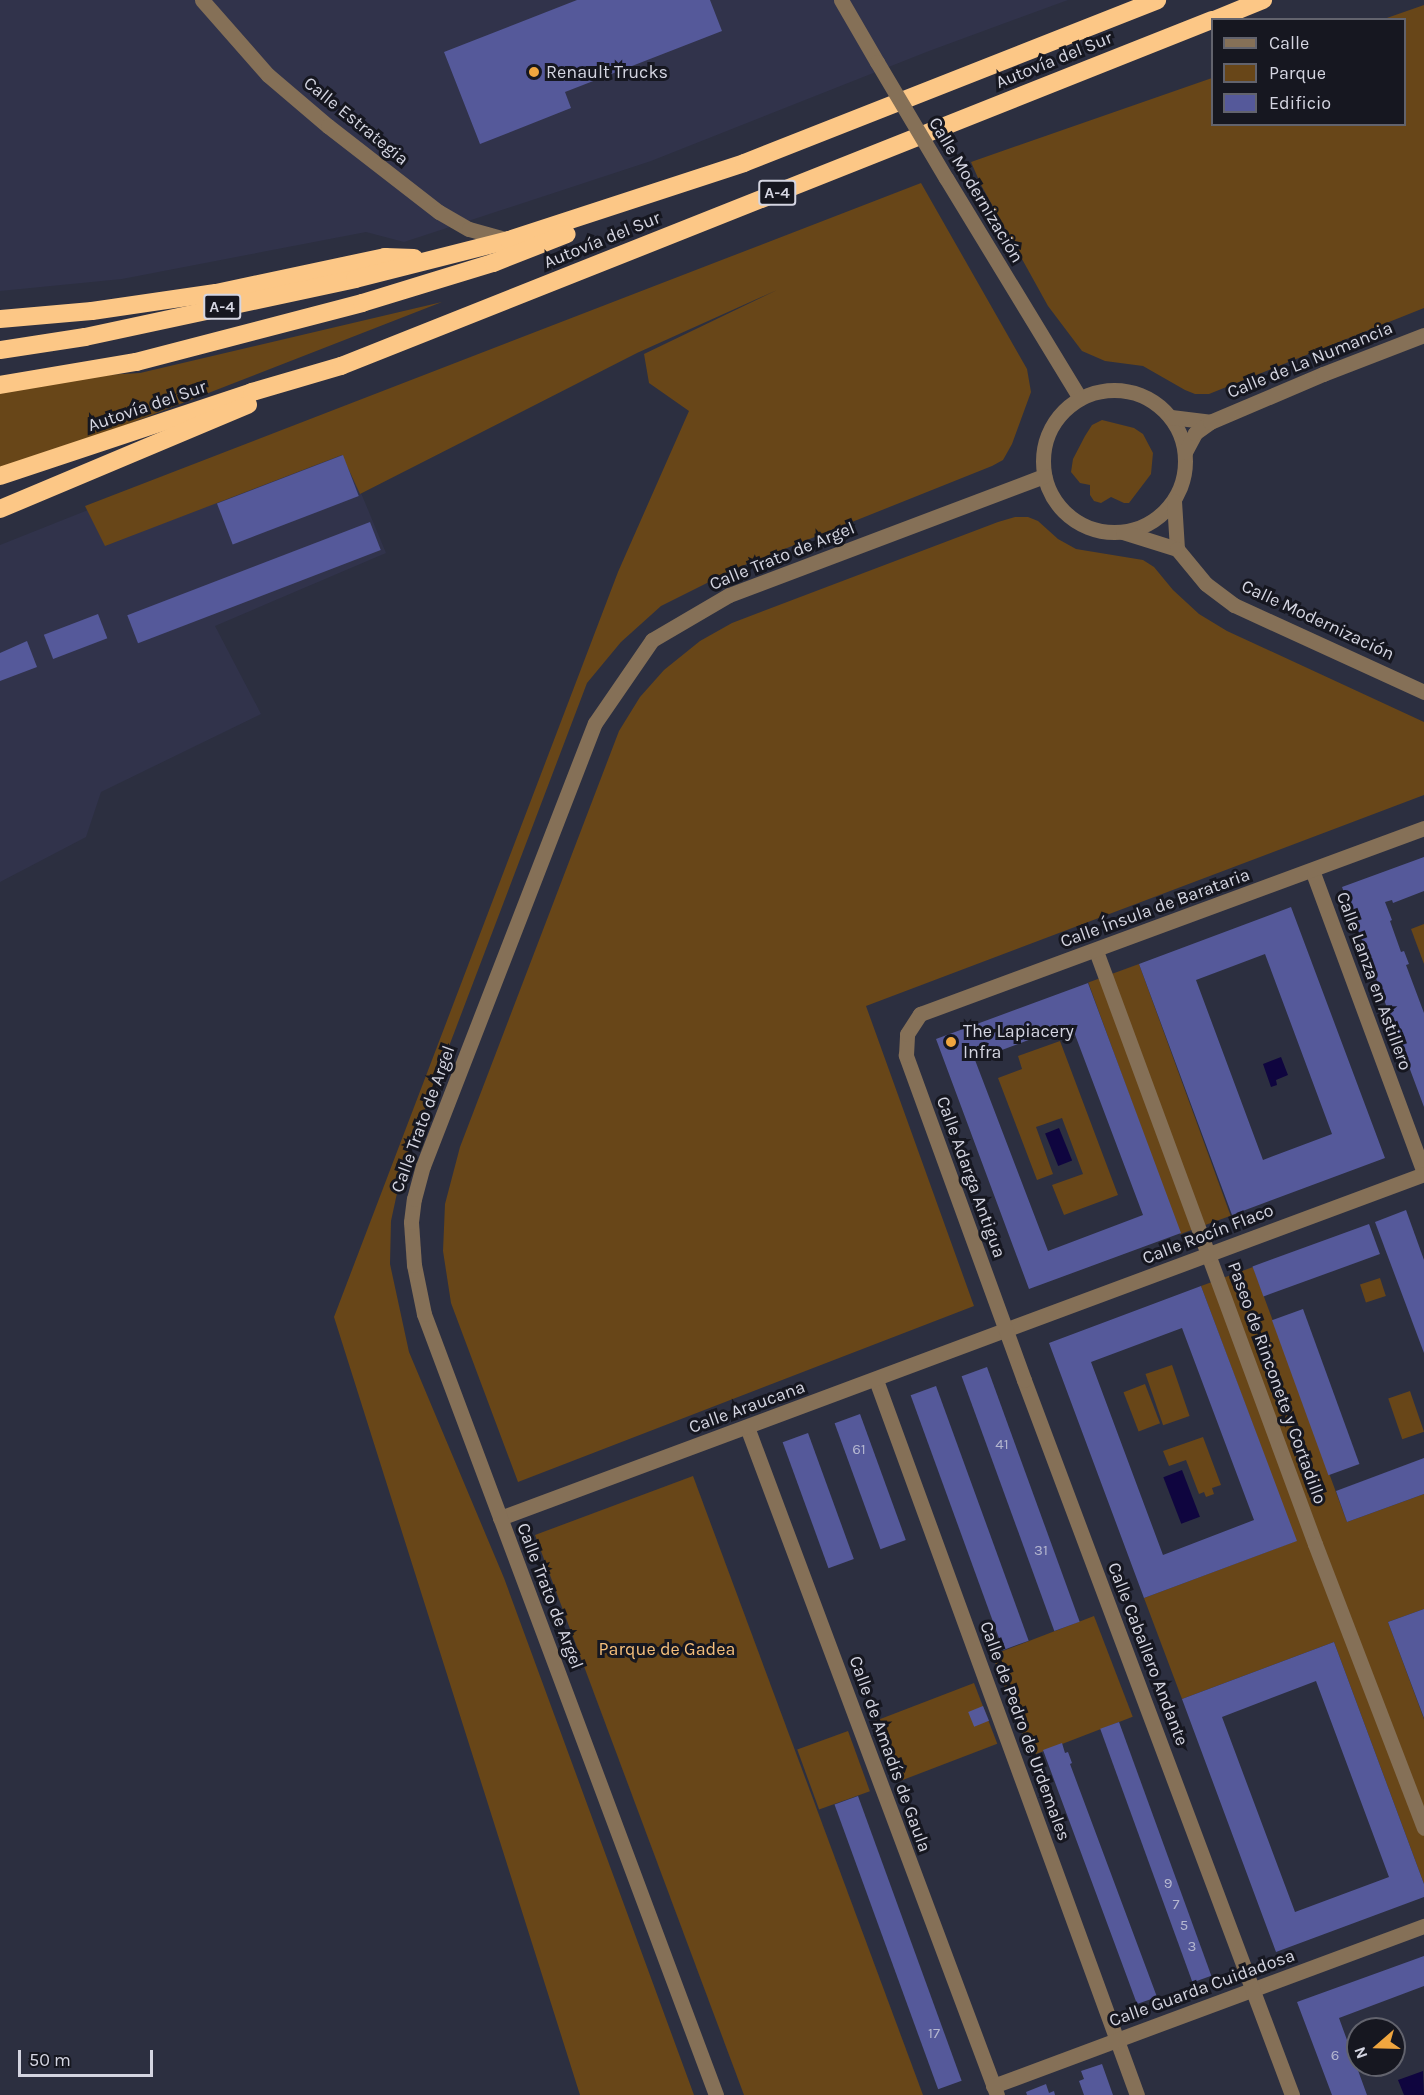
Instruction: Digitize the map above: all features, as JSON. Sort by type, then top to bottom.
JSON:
[{"type":"highway","name":"Autovía del Sur","points":[[0,350],[85,337],[442,258],[509,240],[744,163],[1157,0]]},
{"type":"highway","name":"Autovía del Sur","points":[[1218,18],[1263,0]]},
{"type":"highway","name":"Autovía del Sur","points":[[0,476],[252,392],[341,366],[1211,21]]},
{"type":"highway","points":[[0,385],[136,362],[362,303],[493,263],[744,163]]},
{"type":"highway","points":[[0,319],[92,311],[216,292],[385,257],[442,258]]},
{"type":"highway","points":[[0,508],[341,366]]},
{"type":"highway","points":[[0,497],[133,454]]},
{"type":"street","name":"Calle Estrategia","points":[[202,0],[268,75],[328,126],[439,212],[469,229],[509,240]]},
{"type":"street","name":"Calle Modernización","points":[[841,0],[1080,398]]},
{"type":"street","name":"Calle de La Numancia","points":[[1185,452],[1194,433],[1210,422],[1323,374],[1424,335]]},
{"type":"street","points":[[1123,532],[1152,522],[1174,501],[1184,477],[1185,452],[1181,434],[1171,417],[1157,403],[1129,391],[1098,391],[1080,398],[1061,412],[1049,431],[1042,453],[1044,476],[1051,496],[1065,513],[1082,525],[1102,532],[1123,532],[1178,549],[1174,501]]},
{"type":"street","points":[[1171,417],[1210,422]]},
{"type":"street","name":"Calle Trato de Argel","points":[[716,2095],[424,1314],[414,1265],[411,1222],[423,1166],[595,723],[652,640],[729,595],[1044,476]]},
{"type":"street","name":"Calle Modernización","points":[[1178,549],[1206,584],[1234,604],[1424,692]]},
{"type":"street","name":"Calle Ínsula de Barataria","points":[[907,1034],[920,1014],[1096,951],[1424,828]]},
{"type":"street","name":"Calle Lanza en Astillero","points":[[1312,870],[1424,1174]]},
{"type":"street","name":"Paseo de Rinconete y Cortadillo","points":[[1096,951],[1424,1828]]},
{"type":"street","name":"Calle Adarga Antigua","points":[[907,1034],[906,1055],[1007,1332]]},
{"type":"street","name":"Calle Rocín Flaco","points":[[1007,1332],[1424,1174]]},
{"type":"street","name":"Calle Araucana","points":[[500,1518],[1007,1332]]},
{"type":"street","name":"Calle Caballero Andante","points":[[1007,1332],[1292,2095]]},
{"type":"street","name":"Calle de Pedro de Urdemales","points":[[876,1380],[1137,2095]]},
{"type":"street","name":"Calle de Amadís de Gaula","points":[[747,1427],[995,2090]]},
{"type":"street","name":"Calle Guarda Cuidadosa","points":[[995,2090],[1117,2040],[1424,1926]]},
{"type":"shaded area","points":[[0,0],[1068,0],[929,51],[651,161],[404,242],[366,232],[122,279],[0,291]]},
{"type":"shaded area","points":[[344,452],[386,553],[215,626],[261,714],[101,792],[86,837],[0,882],[0,545],[88,510]]},
{"type":"shaded area","points":[[1281,1057],[1288,1075],[1276,1080],[1277,1085],[1271,1087],[1263,1064]]},
{"type":"shaded area","points":[[1059,1128],[1072,1160],[1058,1166],[1045,1134]]},
{"type":"shaded area","points":[[1182,1470],[1200,1517],[1181,1524],[1163,1477]]},
{"type":"shaded area","points":[[1423,2071],[1424,2095],[1404,2095],[1398,2080]]},
{"type":"green space","points":[[1424,5],[1424,308],[1209,394],[1195,394],[1185,390],[1143,366],[1105,361],[1082,351],[1048,306],[981,185],[971,162],[1211,78],[1211,126],[1406,126],[1406,18],[1387,18]]},
{"type":"green space","points":[[921,183],[1027,369],[1031,392],[1012,444],[1003,460],[992,466],[737,568],[661,606],[621,642],[587,683],[402,1170],[391,1221],[390,1264],[409,1352],[504,1578],[694,2095],[580,2095],[334,1317],[618,572],[689,411],[649,383],[644,354],[777,290],[637,353],[360,494],[342,455],[105,546],[85,506]]},
{"type":"green space","points":[[442,302],[0,474],[0,381],[140,373]]},
{"type":"green space","points":[[1102,420],[1134,428],[1143,434],[1153,453],[1151,474],[1129,503],[1111,497],[1101,503],[1094,501],[1090,495],[1090,485],[1080,483],[1071,472],[1073,459],[1085,436],[1092,425]]},
{"type":"green space","points":[[1015,517],[1028,517],[1038,521],[1058,539],[1076,549],[1143,560],[1154,567],[1173,590],[1199,614],[1227,631],[1424,722],[1424,795],[866,1006],[974,1306],[518,1482],[451,1303],[443,1251],[445,1204],[460,1147],[619,731],[640,697],[664,670],[700,641],[732,623]]},
{"type":"green space","points":[[1424,924],[1424,964],[1411,929]]},
{"type":"green space","points":[[1139,964],[1231,1216],[1180,1234],[1088,982]]},
{"type":"green space","points":[[1060,1041],[1118,1195],[1064,1215],[1052,1185],[1083,1174],[1062,1118],[1036,1127],[1053,1174],[1037,1180],[998,1078],[1022,1069],[1018,1056]]},
{"type":"green space","points":[[1253,1267],[1347,1522],[1424,1494],[1424,1609],[1388,1622],[1424,1719],[1424,1884],[1334,1642],[1182,1699],[1144,1598],[1296,1541],[1201,1286]]},
{"type":"green space","points":[[1380,1278],[1386,1296],[1366,1303],[1360,1284]]},
{"type":"green space","points":[[1172,1365],[1190,1416],[1163,1425],[1146,1374]]},
{"type":"green space","points":[[1145,1384],[1160,1423],[1139,1431],[1124,1392]]},
{"type":"green space","points":[[1410,1391],[1424,1432],[1402,1439],[1388,1398]]},
{"type":"green space","points":[[1203,1437],[1221,1485],[1212,1488],[1214,1494],[1206,1497],[1204,1492],[1199,1494],[1186,1460],[1169,1466],[1163,1451]]},
{"type":"green space","name":"Parque de Gadea","points":[[693,1476],[923,2095],[744,2095],[535,1535]]},
{"type":"green space","points":[[1094,1616],[1133,1717],[1031,1756],[992,1655]]},
{"type":"green space","points":[[974,1683],[997,1744],[896,1782],[873,1722]]},
{"type":"green space","points":[[848,1731],[870,1791],[819,1810],[797,1749]]},
{"type":"building","name":"Renault Trucks","points":[[577,0],[710,0],[722,31],[565,92],[571,108],[480,144],[444,52]]},
{"type":"building","points":[[343,455],[359,496],[233,544],[217,503]]},
{"type":"building","points":[[370,522],[381,550],[138,643],[127,615]]},
{"type":"building","points":[[98,614],[107,638],[53,659],[44,635]]},
{"type":"building","points":[[27,641],[37,667],[0,681],[0,653]]},
{"type":"building","points":[[1424,857],[1424,891],[1393,903],[1392,900],[1385,902],[1401,952],[1404,951],[1409,964],[1406,965],[1424,1013],[1424,1107],[1342,887]]},
{"type":"building","points":[[1291,907],[1385,1158],[1232,1215],[1139,964]],"holes":[[[1265,954],[1332,1134],[1263,1160],[1196,980]]]},
{"type":"building","points":[[1088,983],[1181,1233],[1029,1289],[936,1039]],"holes":[[[1071,1024],[1143,1215],[1048,1251],[975,1060]]]},
{"type":"building","points":[[1406,1210],[1424,1260],[1424,1353],[1375,1222]]},
{"type":"building","points":[[1369,1224],[1380,1254],[1263,1296],[1252,1266]]},
{"type":"building","points":[[1201,1286],[1297,1541],[1144,1598],[1049,1343]],"holes":[[[1182,1328],[1254,1520],[1163,1555],[1091,1362]]]},
{"type":"building","points":[[1303,1309],[1359,1464],[1328,1475],[1272,1320]]},
{"type":"building","points":[[987,1367],[1080,1622],[1054,1631],[962,1376]]},
{"type":"building","points":[[936,1386],[1029,1641],[1003,1650],[911,1395]]},
{"type":"building","points":[[860,1414],[906,1540],[880,1549],[835,1423]]},
{"type":"building","points":[[808,1433],[854,1559],[828,1568],[783,1442]]},
{"type":"building","points":[[1424,1458],[1424,1494],[1347,1522],[1336,1491]]},
{"type":"building","points":[[1424,1609],[1424,1718],[1388,1622]]},
{"type":"building","points":[[1334,1642],[1424,1884],[1424,1897],[1276,1952],[1182,1699]],"holes":[[[1316,1681],[1389,1877],[1295,1912],[1222,1717]]]},
{"type":"building","points":[[983,1706],[989,1721],[974,1727],[968,1712]]},
{"type":"building","points":[[1119,1722],[1211,1976],[1193,1983],[1100,1729]]},
{"type":"building","points":[[1062,1743],[1065,1753],[1068,1752],[1072,1763],[1070,1764],[1157,1997],[1137,2004],[1043,1750]]},
{"type":"building","points":[[858,1796],[962,2081],[938,2089],[835,1805]]},
{"type":"building","points":[[1424,1956],[1424,1986],[1339,2018],[1346,2037],[1346,2077],[1360,2077],[1367,2095],[1332,2095],[1297,2002]]},
{"type":"building","points":[[1102,2064],[1113,2095],[1084,2095],[1079,2081],[1084,2079],[1081,2071]]},
{"type":"building","points":[[1046,2084],[1049,2093],[1054,2091],[1055,2095],[1027,2095],[1026,2092]]},
{"type":"place","name":"Renault Trucks","points":[[534,72]]},
{"type":"place","name":"The Lapiacery Infra","points":[[951,1042]]}]
